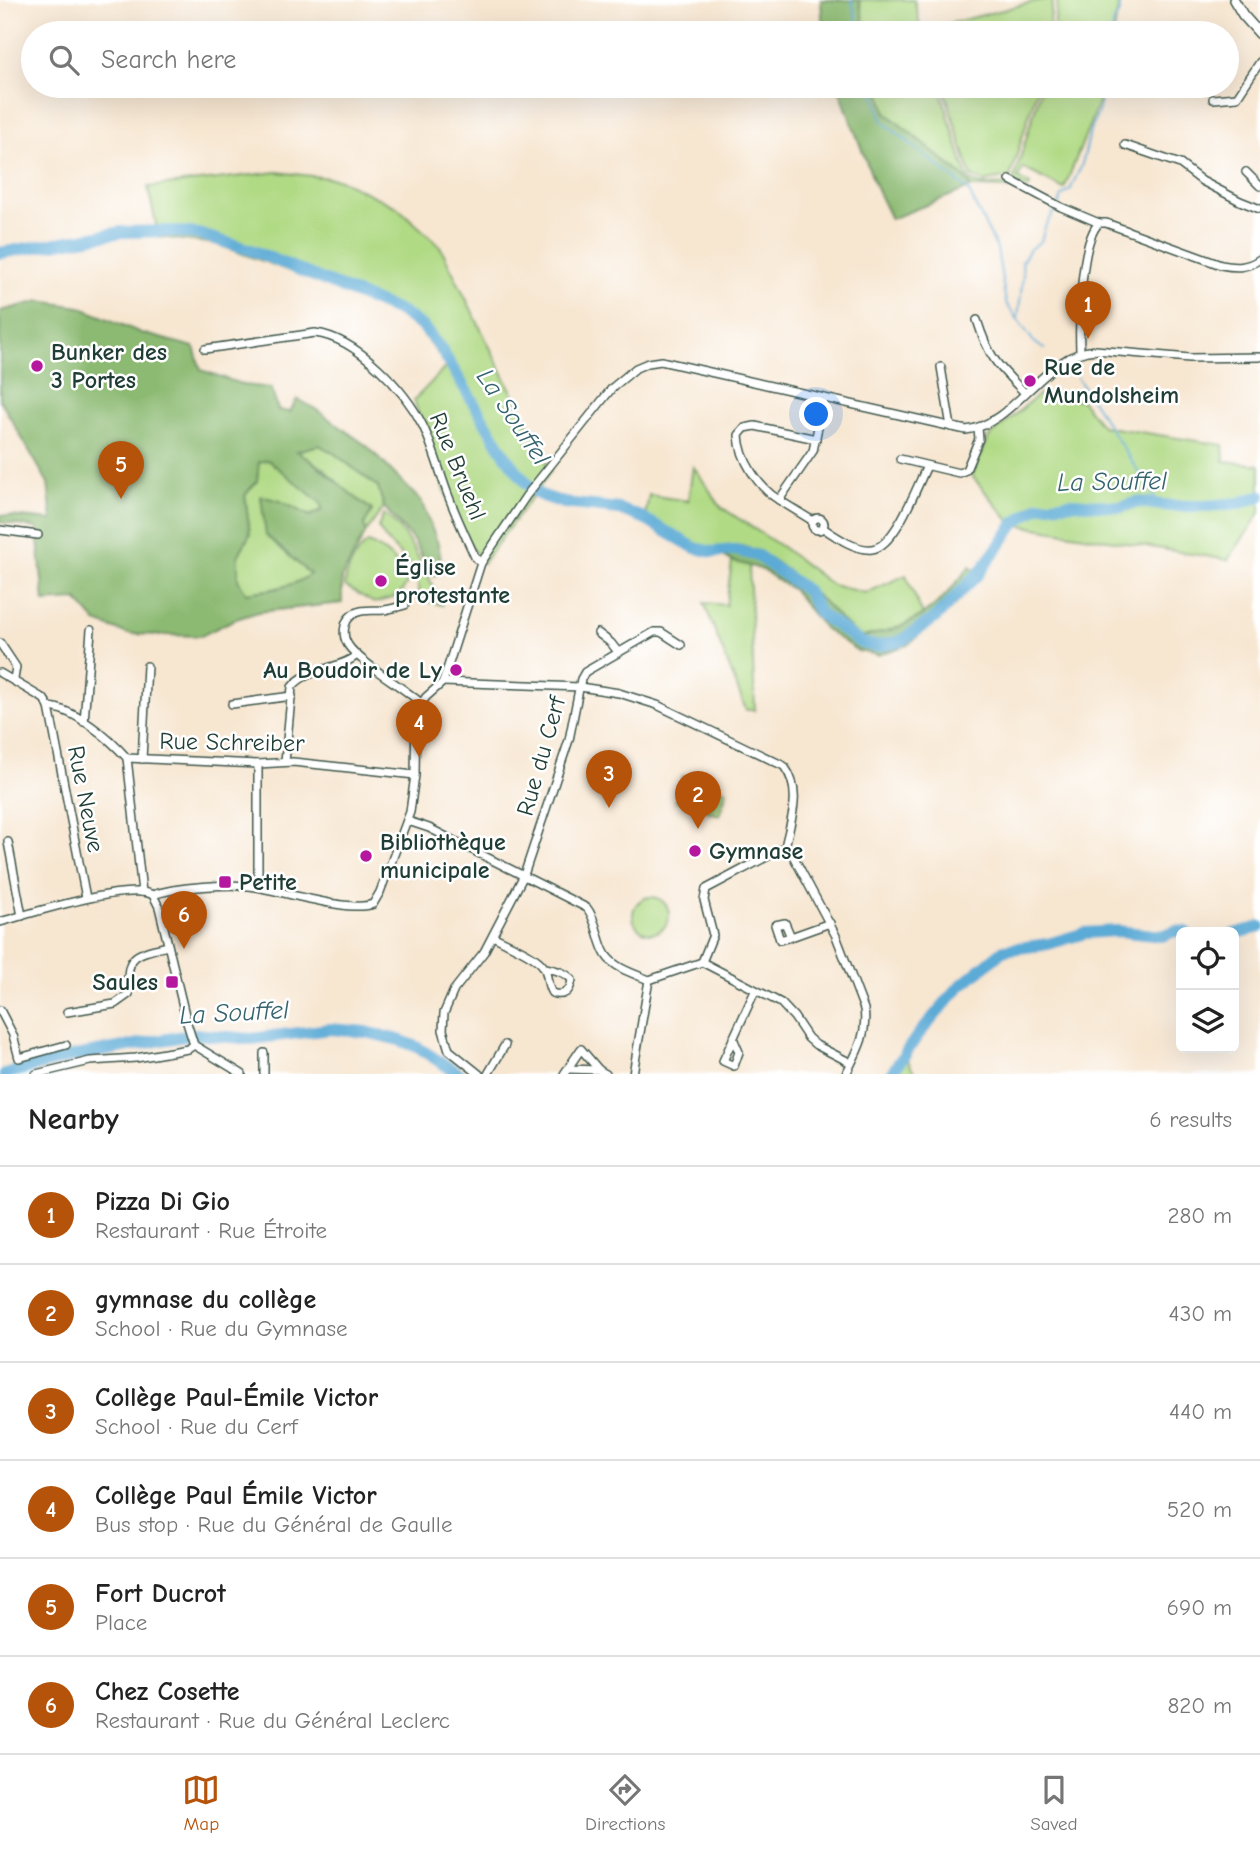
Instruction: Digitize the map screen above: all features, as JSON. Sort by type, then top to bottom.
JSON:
[{"type":"main road","points":[[1234,0],[1260,34]]},
{"type":"street","points":[[1239,94],[1260,62]]},
{"type":"street","points":[[1213,99],[1225,98]]},
{"type":"street","points":[[1125,145],[1180,164],[1202,180],[1260,209]]},
{"type":"street","points":[[1246,172],[1260,186]]},
{"type":"street","points":[[1010,180],[1099,223],[1106,223],[1221,265],[1236,268],[1251,265],[1260,259]]},
{"type":"street","points":[[1080,351],[1079,310],[1082,287],[1088,249],[1094,228],[1099,223]]},
{"type":"street","points":[[977,320],[985,346],[994,361],[1024,393]]},
{"type":"street","name":"Rue Bruehl","points":[[205,349],[316,333],[345,342],[378,368],[412,406],[423,426],[475,557],[481,563]]},
{"type":"street","points":[[0,922],[86,898],[142,892],[153,895],[233,886],[258,887],[353,906],[373,904],[408,821],[415,775],[415,721],[421,703],[443,682],[481,563],[536,483],[618,382],[636,368],[661,361],[966,429],[990,423],[1024,393],[1080,351],[1105,350],[1190,358],[1260,357]]},
{"type":"street","points":[[941,367],[950,426]]},
{"type":"street","points":[[779,500],[807,462],[816,439],[824,399]]},
{"type":"street","points":[[816,439],[755,426],[745,428],[739,435],[739,445],[759,485],[813,521],[822,519],[823,528],[858,548],[870,550],[881,547],[891,538],[927,466]]},
{"type":"street","points":[[900,459],[959,473],[966,470],[979,439],[978,428]]},
{"type":"street","points":[[0,530],[38,535]]},
{"type":"street","points":[[405,605],[384,610],[361,611],[346,622],[344,631],[347,644],[357,655],[421,703]]},
{"type":"street","points":[[83,722],[91,630]]},
{"type":"street","points":[[580,687],[585,672],[654,632],[661,632],[681,645]]},
{"type":"street","points":[[598,633],[618,652]]},
{"type":"street","points":[[0,643],[16,667],[14,680]]},
{"type":"street","points":[[285,762],[292,687],[296,682],[325,669],[350,662],[357,655]]},
{"type":"street","points":[[142,759],[147,666]]},
{"type":"street","points":[[0,673],[44,699],[49,707]]},
{"type":"street","points":[[443,682],[580,687],[619,693],[657,705],[774,759],[783,766],[791,775],[795,797],[794,813],[785,847],[710,885],[704,892],[713,935],[702,962]]},
{"type":"street","name":"Rue du Cerf","points":[[479,1074],[449,1050],[444,1037],[443,1019],[454,990],[493,936],[524,876],[569,740],[580,687]]},
{"type":"street","points":[[232,704],[292,696]]},
{"type":"street","name":"Rue Schreiber","points":[[49,707],[63,710],[83,722],[113,742],[127,758],[258,764],[322,763],[415,775]]},
{"type":"street","name":"Rue Neuve","points":[[49,707],[86,898]]},
{"type":"street","points":[[51,719],[63,710]]},
{"type":"street","points":[[127,758],[142,892]]},
{"type":"street","points":[[258,764],[258,887]]},
{"type":"street","points":[[408,821],[429,828],[587,908],[592,915],[604,954],[612,962],[649,980],[702,962],[781,1003],[816,1045],[852,1063]]},
{"type":"street","points":[[8,842],[22,916]]},
{"type":"street","points":[[785,847],[791,852],[830,923],[864,1009],[864,1036],[846,1074]]},
{"type":"street","points":[[153,895],[159,907],[193,1042],[242,1074]]},
{"type":"street","points":[[791,937],[830,923]]},
{"type":"street","points":[[493,936],[546,968]]},
{"type":"street","points":[[67,1012],[115,1004],[129,994],[127,974],[133,956],[168,946]]},
{"type":"street","points":[[633,1074],[649,980]]},
{"type":"street","points":[[733,1038],[755,990]]},
{"type":"street","points":[[0,1010],[13,1035],[19,1058],[66,1045]]},
{"type":"street","points":[[36,1074],[90,1061],[136,1058],[188,1049],[193,1042]]},
{"type":"street","points":[[488,1074],[505,1045]]},
{"type":"street","points":[[566,1071],[581,1049],[603,1072]]},
{"type":"street","points":[[264,1053],[264,1074]]},
{"type":"street","points":[[566,1071],[603,1072]]},
{"type":"green space","points":[[821,0],[859,0],[863,21],[822,21]]},
{"type":"green space","points":[[859,0],[914,0],[919,21],[863,21]]},
{"type":"green space","points":[[1041,0],[1053,0],[1050,21],[959,21]]},
{"type":"green space","points":[[1058,0],[1119,0],[1116,21],[1055,21]]},
{"type":"green space","points":[[842,98],[882,98],[886,113],[964,177],[972,187],[891,219],[877,190]]},
{"type":"green space","points":[[882,98],[943,98],[967,176],[972,182],[981,185],[1014,184],[1012,188],[972,187],[964,177],[885,113]]},
{"type":"green space","points":[[947,98],[1034,98],[1010,177],[983,182],[971,176]]},
{"type":"green space","points":[[1038,98],[1100,98],[1064,189],[1023,168],[1018,178],[1030,185],[1028,189],[1013,182]]},
{"type":"green space","points":[[277,172],[338,179],[397,207],[440,246],[551,471],[483,563],[461,533],[414,400],[447,366],[408,315],[216,244],[159,237],[148,187]]},
{"type":"green space","points":[[40,301],[80,307],[141,333],[194,347],[201,370],[244,385],[271,388],[278,410],[290,412],[297,399],[314,408],[367,446],[421,501],[438,544],[443,571],[433,576],[413,540],[384,507],[378,487],[319,445],[296,451],[372,510],[364,526],[366,532],[342,577],[342,603],[258,612],[233,620],[201,636],[128,634],[96,622],[77,600],[44,602],[37,528],[0,522],[0,515],[52,520],[48,483],[0,400],[0,311]],"holes":[[[268,460],[321,503],[322,510],[310,516],[280,501],[261,496],[266,535],[310,574],[288,585],[246,593],[238,580],[238,556],[250,534],[245,495],[257,481],[259,462]]]},
{"type":"green space","points":[[1039,394],[1081,400],[1102,426],[1223,445],[1224,461],[1260,465],[1260,513],[1228,560],[1012,524],[972,476],[989,437]]},
{"type":"green space","points":[[319,445],[378,487],[384,507],[366,532],[363,527],[372,510],[334,481],[325,469],[295,451]]},
{"type":"green space","points":[[268,459],[321,503],[323,510],[310,516],[280,501],[261,497],[266,535],[310,574],[288,585],[246,593],[238,580],[238,556],[250,534],[245,494],[257,481],[258,462]]},
{"type":"green space","points":[[693,466],[721,507],[782,547],[832,585],[866,593],[906,575],[923,615],[893,631],[861,637],[799,581],[763,554],[745,547],[727,546],[714,551],[676,535],[645,516],[649,495],[688,501]]},
{"type":"green space","points":[[384,514],[410,544],[442,605],[417,599],[418,586],[412,568],[378,527]]},
{"type":"green space","points":[[368,543],[387,554],[402,570],[407,583],[399,596],[374,603],[345,586],[352,562]]},
{"type":"green space","points":[[731,545],[759,551],[793,575],[861,637],[897,628],[924,614],[970,566],[976,572],[957,603],[907,645],[878,655],[858,651],[825,629],[793,590],[761,569],[732,561],[714,551]]},
{"type":"green space","points":[[732,561],[749,565],[755,710],[746,710],[704,603],[726,605]]},
{"type":"green space","points":[[683,776],[727,791],[719,815],[675,800]]},
{"type":"green space","points":[[651,897],[664,902],[669,915],[664,928],[651,933],[638,928],[633,915],[638,902]]},
{"type":"green space","points":[[903,1052],[915,1074],[888,1074]]},
{"type":"waterway","points":[[852,0],[856,21]]},
{"type":"waterway","points":[[1114,21],[1120,13],[1120,0]]},
{"type":"waterway","points":[[876,98],[882,121],[968,190],[997,249],[1006,303],[1034,342],[1044,349]]},
{"type":"waterway","points":[[1059,204],[1062,196],[1071,189],[1082,164],[1101,98]]},
{"type":"waterway","points":[[1018,318],[1022,262],[1030,249],[1041,241],[1045,227],[1056,209]]},
{"type":"waterway","name":"La Souffel","points":[[0,253],[122,232],[168,231],[198,234],[251,250],[403,313],[423,327],[441,349],[505,455],[527,484],[540,495],[564,503],[619,509],[641,517],[695,548],[713,552],[736,550],[758,556],[807,591],[820,614],[860,642],[869,645],[878,646],[901,641],[935,618],[980,572],[1016,522],[1039,506],[1074,503],[1121,507],[1138,502],[1206,506],[1240,503],[1260,496]]},
{"type":"waterway","points":[[1077,377],[1160,505]]},
{"type":"waterway","name":"La Souffel","points":[[1239,933],[1260,927]]},
{"type":"waterway","name":"La Souffel","points":[[891,1074],[918,1035],[959,987],[1004,950],[1048,944],[1085,933],[1117,931],[1162,936],[1176,931]]},
{"type":"waterway","name":"La Souffel","points":[[5,1074],[75,1056],[195,1034],[251,1039],[330,1029],[366,1032],[399,1040],[417,1047],[459,1074]]},
{"type":"place","name":"Pizza Di Gio","points":[[1088,339]]},
{"type":"place","name":"Bunker des 3 Portes","points":[[37,366]]},
{"type":"place","name":"Rue de Mundolsheim","points":[[1030,381]]},
{"type":"place","name":"Fort Ducrot","points":[[121,499]]},
{"type":"place","name":"Église protestante","points":[[381,581]]},
{"type":"place","name":"Au Boudoir de Ly","points":[[456,670]]},
{"type":"place","name":"Collège Paul Émile Victor","points":[[419,757]]},
{"type":"place","name":"Collège Paul-Émile Victor","points":[[609,808]]},
{"type":"place","name":"gymnase du collège","points":[[698,829]]},
{"type":"place","name":"Gymnase","points":[[695,851]]},
{"type":"place","name":"Bibliothèque municipale","points":[[366,856]]},
{"type":"place","name":"Petite","points":[[225,882]]},
{"type":"place","name":"Chez Cosette","points":[[184,949]]},
{"type":"place","name":"Saules","points":[[172,982]]}]
